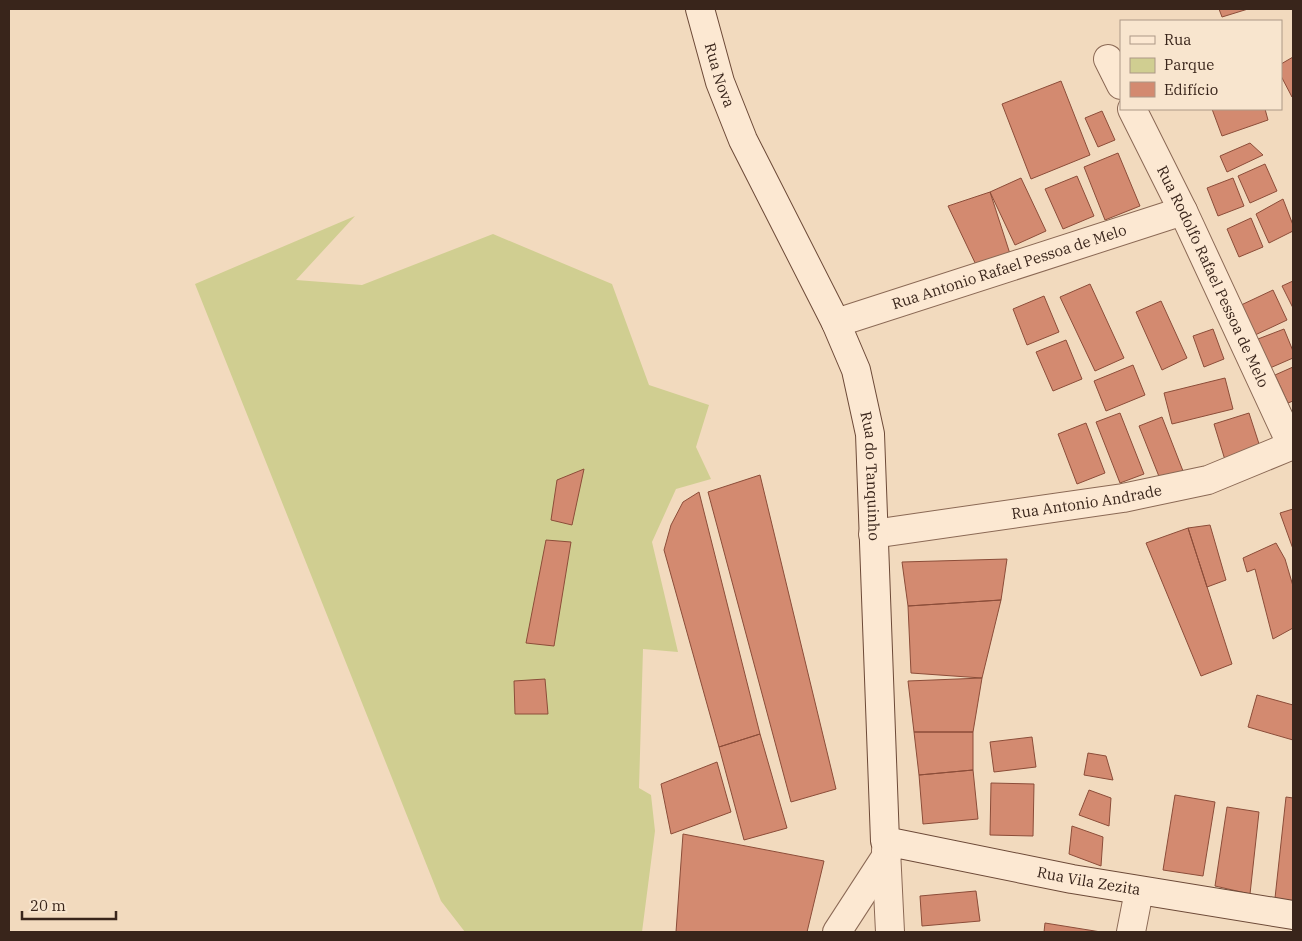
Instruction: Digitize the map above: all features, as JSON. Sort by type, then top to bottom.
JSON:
[{"type":"street","name":"Rua Nova","points":[[700,9],[720,82],[743,140]]},
{"type":"street","points":[[1108,59],[1120,83]]},
{"type":"street","name":"Rua Rodolfo Rafael Pessoa de Melo","points":[[1132,110],[1183,211],[1293,445]]},
{"type":"street","name":"Rua do Tanquinho","points":[[743,140],[836,323],[856,370],[870,434],[890,932]]},
{"type":"street","name":"Rua Antonio Rafael Pessoa de Melo","points":[[836,323],[1183,211]]},
{"type":"street","name":"Rua Antonio Andrade","points":[[873,534],[1123,498],[1208,480],[1293,445]]},
{"type":"street","points":[[837,932],[886,848]]},
{"type":"street","name":"Rua Vila Zezita","points":[[886,848],[1293,915]]},
{"type":"street","points":[[1131,932],[1139,891]]},
{"type":"green space","points":[[355,216],[296,280],[362,285],[493,234],[612,284],[649,385],[709,405],[696,447],[711,479],[676,489],[652,542],[678,652],[643,649],[639,788],[651,795],[655,831],[642,932],[465,932],[441,901],[195,284]]},
{"type":"building","points":[[1219,9],[1248,9],[1222,17]]},
{"type":"building","points":[[1293,57],[1293,97],[1282,78],[1282,63]]},
{"type":"building","points":[[1061,81],[1090,155],[1031,179],[1002,104]]},
{"type":"building","points":[[1212,110],[1265,110],[1268,120],[1222,136]]},
{"type":"building","points":[[1102,111],[1115,140],[1098,147],[1085,118]]},
{"type":"building","points":[[1250,143],[1263,155],[1227,172],[1220,156]]},
{"type":"building","points":[[1118,153],[1140,206],[1105,220],[1084,167]]},
{"type":"building","points":[[1265,164],[1277,191],[1250,203],[1238,176]]},
{"type":"building","points":[[1077,176],[1094,216],[1063,229],[1045,189]]},
{"type":"building","points":[[1021,178],[1046,231],[1015,245],[990,192]]},
{"type":"building","points":[[1233,178],[1244,206],[1218,216],[1207,188]]},
{"type":"building","points":[[990,192],[1012,260],[978,269],[948,206]]},
{"type":"building","points":[[1283,199],[1293,225],[1293,231],[1269,243],[1256,214]]},
{"type":"building","points":[[1251,218],[1263,247],[1239,257],[1227,229]]},
{"type":"building","points":[[1293,281],[1293,308],[1282,286]]},
{"type":"building","points":[[1090,284],[1124,358],[1095,371],[1060,297]]},
{"type":"building","points":[[1273,290],[1287,320],[1253,336],[1239,306]]},
{"type":"building","points":[[1044,296],[1059,332],[1027,345],[1013,309]]},
{"type":"building","points":[[1161,301],[1187,358],[1162,370],[1136,312]]},
{"type":"building","points":[[1213,329],[1224,359],[1204,367],[1193,336]]},
{"type":"building","points":[[1284,329],[1293,351],[1293,358],[1270,368],[1258,339]]},
{"type":"building","points":[[1066,340],[1082,379],[1053,391],[1036,352]]},
{"type":"building","points":[[1133,365],[1145,395],[1106,411],[1094,381]]},
{"type":"building","points":[[1293,367],[1293,401],[1288,403],[1275,375]]},
{"type":"building","points":[[1225,378],[1233,409],[1172,424],[1164,393]]},
{"type":"building","points":[[1120,413],[1144,474],[1120,483],[1096,422]]},
{"type":"building","points":[[1249,413],[1261,450],[1225,460],[1214,424]]},
{"type":"building","points":[[1162,417],[1183,471],[1160,479],[1139,426]]},
{"type":"building","points":[[1086,423],[1105,473],[1077,484],[1058,434]]},
{"type":"building","points":[[584,469],[572,525],[551,520],[557,480]]},
{"type":"building","points":[[760,475],[836,789],[791,802],[708,492]]},
{"type":"building","points":[[699,492],[760,734],[719,747],[664,550],[671,525],[683,502]]},
{"type":"building","points":[[1293,509],[1293,549],[1280,513]]},
{"type":"building","points":[[1210,525],[1226,580],[1207,587],[1188,528]]},
{"type":"building","points":[[1188,528],[1232,664],[1201,676],[1146,543]]},
{"type":"building","points":[[546,540],[571,542],[554,646],[526,643]]},
{"type":"building","points":[[1276,543],[1285,559],[1293,586],[1293,628],[1273,639],[1255,569],[1247,572],[1243,558]]},
{"type":"building","points":[[1007,559],[1001,600],[908,606],[902,562]]},
{"type":"building","points":[[1001,600],[982,678],[911,673],[908,606]]},
{"type":"building","points":[[982,678],[973,732],[914,732],[908,681]]},
{"type":"building","points":[[545,679],[548,714],[515,714],[514,681]]},
{"type":"building","points":[[1257,695],[1293,705],[1293,740],[1248,727]]},
{"type":"building","points":[[914,732],[973,732],[973,770],[919,775]]},
{"type":"building","points":[[760,734],[787,828],[744,840],[719,747]]},
{"type":"building","points":[[1032,737],[1036,767],[994,772],[990,742]]},
{"type":"building","points":[[1088,753],[1106,756],[1113,780],[1084,775]]},
{"type":"building","points":[[717,762],[731,812],[671,834],[661,784]]},
{"type":"building","points":[[973,770],[978,819],[923,824],[919,775]]},
{"type":"building","points":[[991,783],[1034,784],[1033,836],[990,835]]},
{"type":"building","points":[[1089,790],[1111,798],[1109,826],[1079,815]]},
{"type":"building","points":[[1175,795],[1215,802],[1203,876],[1163,870]]},
{"type":"building","points":[[1286,797],[1293,798],[1293,901],[1275,898]]},
{"type":"building","points":[[1227,807],[1259,812],[1250,894],[1215,886]]},
{"type":"building","points":[[1072,826],[1103,837],[1101,866],[1069,854]]},
{"type":"building","points":[[683,834],[824,861],[807,932],[676,932]]},
{"type":"building","points":[[976,891],[980,921],[922,926],[920,896]]},
{"type":"building","points":[[1045,923],[1101,932],[1044,932]]}]
